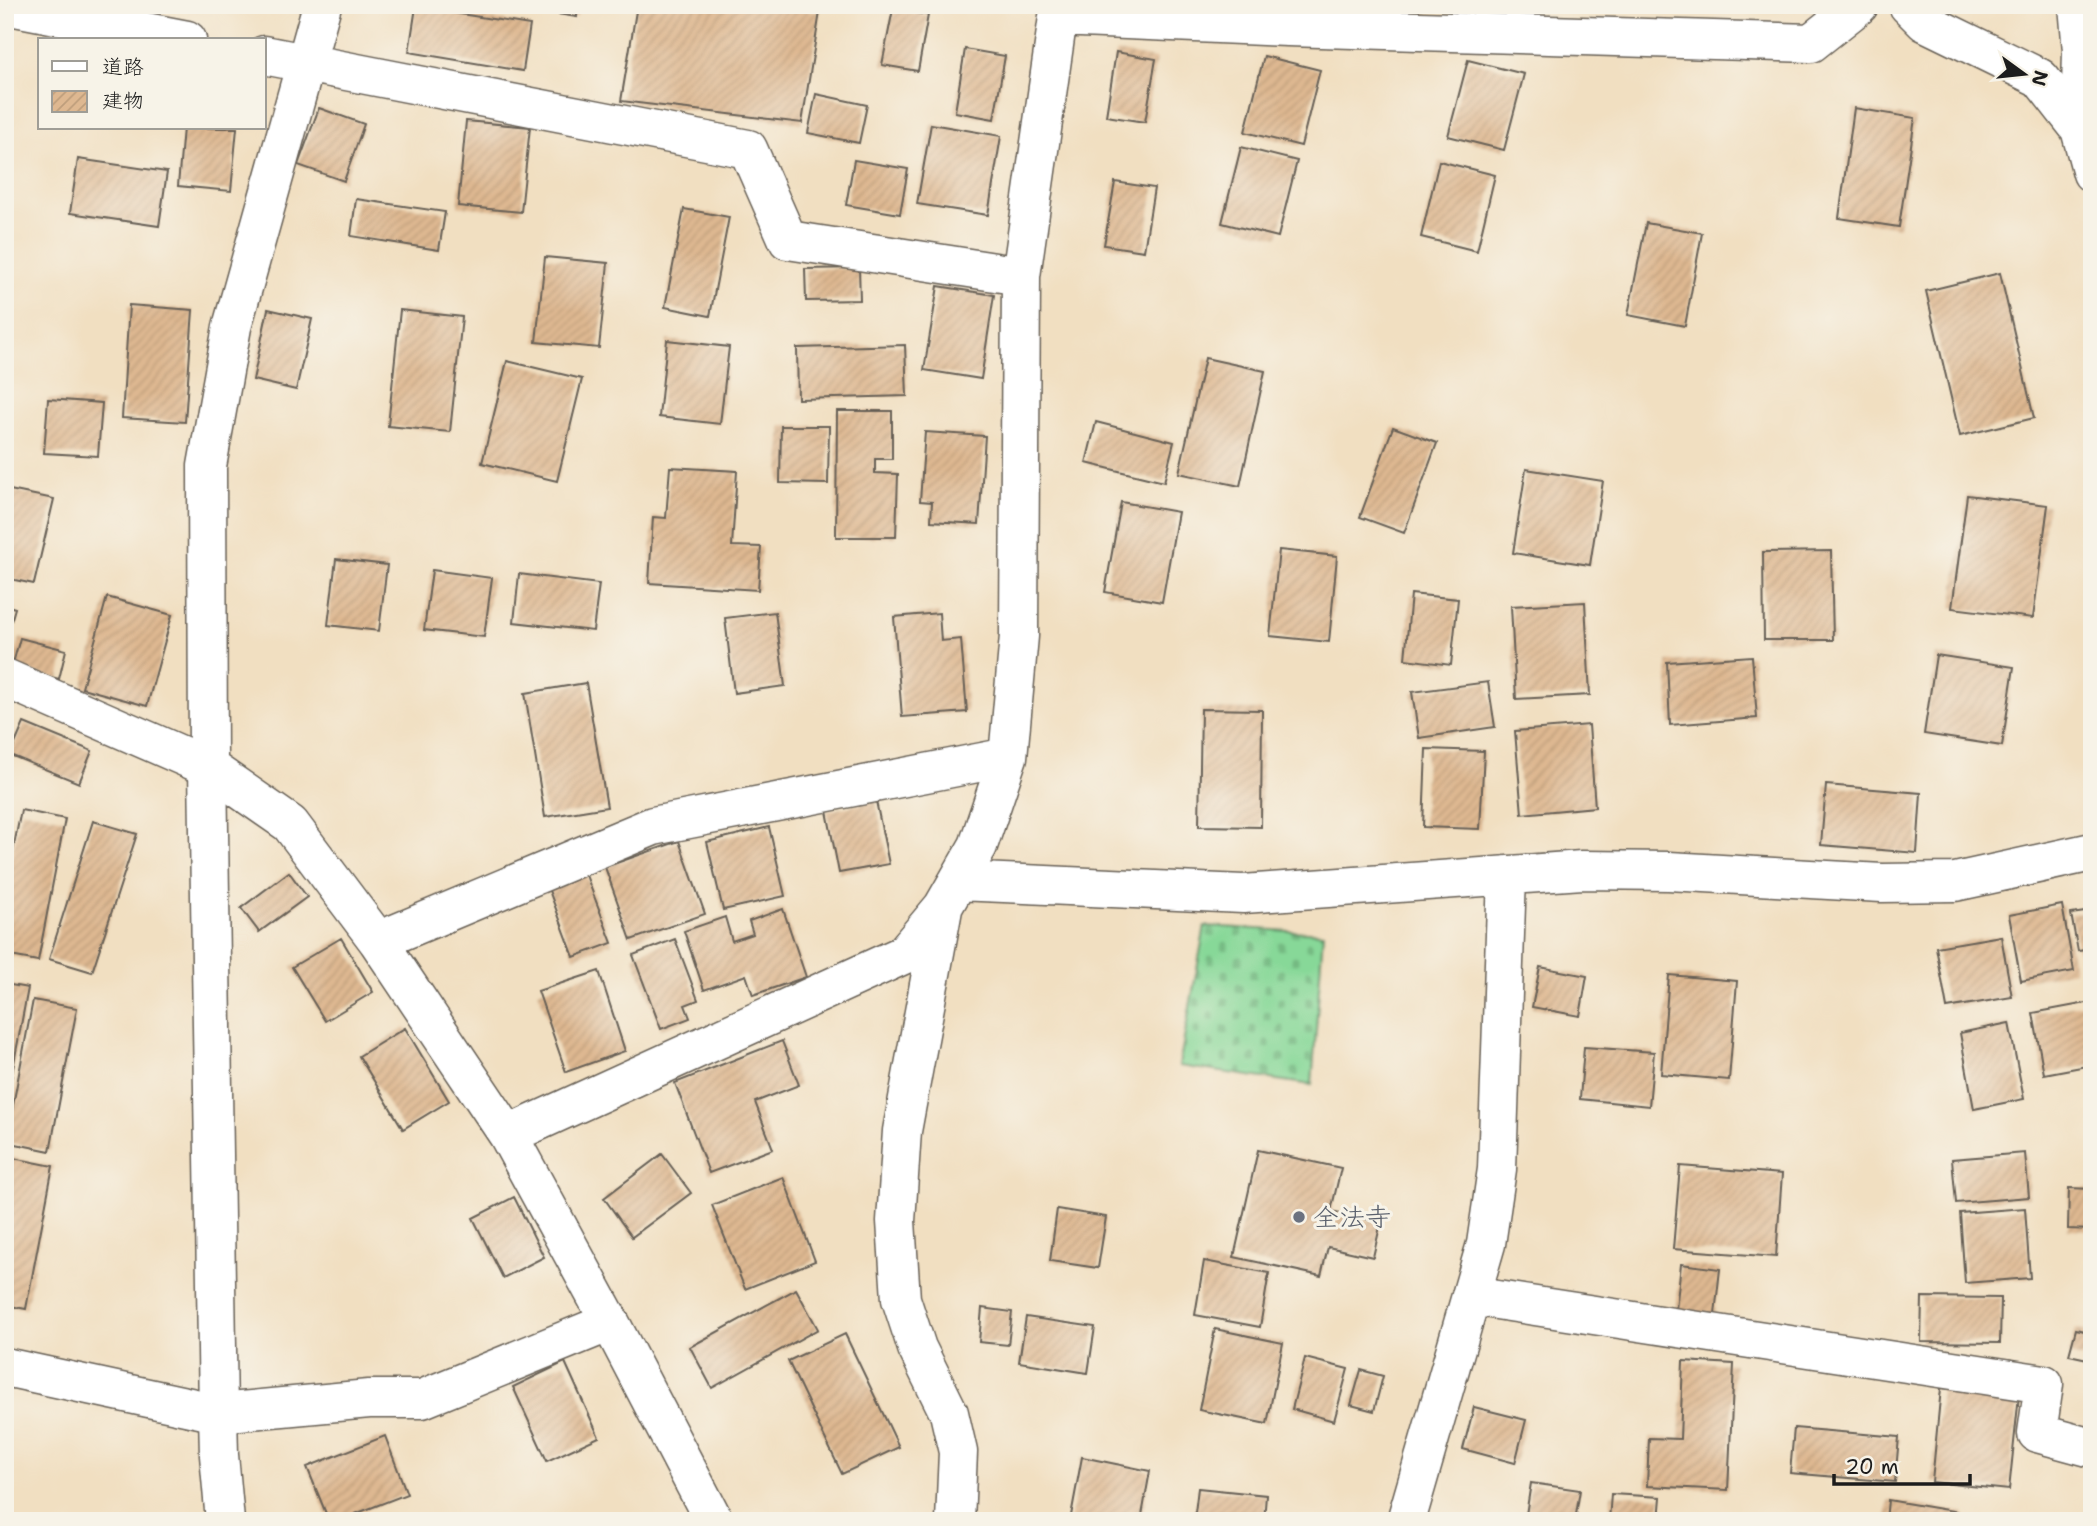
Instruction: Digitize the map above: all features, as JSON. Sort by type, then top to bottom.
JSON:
[{"type":"street","points":[[5,5],[177,38]]},
{"type":"street","points":[[225,1521],[218,1413],[208,767],[207,466],[232,327],[321,5]]},
{"type":"street","points":[[508,1135],[903,955],[950,894],[978,846],[1007,757],[1019,636],[1021,275],[1058,17],[1290,16],[1811,43],[1859,5]]},
{"type":"street","points":[[1908,5],[1925,22],[2040,78],[2080,129]]},
{"type":"street","points":[[2078,5],[2082,51],[2080,129],[2092,173]]},
{"type":"street","points":[[266,55],[748,149],[788,240],[1021,275]]},
{"type":"street","points":[[5,678],[208,767],[290,824],[378,941],[508,1135],[714,1521]]},
{"type":"street","points":[[378,941],[653,827],[1007,757]]},
{"type":"street","points":[[950,894],[1243,894],[1582,870],[1669,871],[1882,883],[1955,882],[2092,852]]},
{"type":"street","points":[[1406,1521],[1486,1244],[1497,1168],[1507,875]]},
{"type":"street","points":[[950,894],[902,1131],[897,1221],[901,1299],[916,1348],[949,1413],[958,1452],[955,1521]]},
{"type":"street","points":[[1471,1296],[2044,1384],[2037,1433],[2092,1448]]},
{"type":"street","points":[[5,1367],[218,1413],[369,1399],[422,1399],[610,1322]]},
{"type":"green space","points":[[1205,926],[1323,933],[1312,1085],[1179,1066]]},
{"type":"building","points":[[501,5],[578,5],[577,17]]},
{"type":"building","points":[[637,5],[752,5],[820,12],[802,123],[621,101]]},
{"type":"building","points":[[416,7],[530,25],[523,71],[409,52]]},
{"type":"building","points":[[893,9],[928,15],[918,71],[882,65]]},
{"type":"building","points":[[965,49],[1005,56],[994,119],[955,112]]},
{"type":"building","points":[[1116,52],[1156,59],[1145,122],[1106,116]]},
{"type":"building","points":[[1264,56],[1320,70],[1301,146],[1245,132]]},
{"type":"building","points":[[1468,60],[1524,74],[1504,150],[1448,136]]},
{"type":"building","points":[[816,94],[867,105],[859,143],[808,133]]},
{"type":"building","points":[[319,108],[364,124],[344,181],[298,165]]},
{"type":"building","points":[[1854,108],[1915,118],[1899,227],[1839,218]]},
{"type":"building","points":[[466,121],[530,127],[521,212],[458,206]]},
{"type":"building","points":[[931,124],[1001,136],[988,215],[917,204]]},
{"type":"building","points":[[183,130],[237,130],[231,191],[178,186]]},
{"type":"building","points":[[1241,147],[1297,161],[1278,237],[1222,223]]},
{"type":"building","points":[[78,159],[167,172],[159,226],[70,213]]},
{"type":"building","points":[[854,160],[908,169],[900,214],[846,205]]},
{"type":"building","points":[[1439,161],[1495,175],[1477,251],[1421,237]]},
{"type":"building","points":[[1115,182],[1154,188],[1144,251],[1104,245]]},
{"type":"building","points":[[356,199],[445,212],[439,250],[351,236]]},
{"type":"building","points":[[684,209],[729,217],[710,316],[665,307]]},
{"type":"building","points":[[1646,223],[1702,233],[1685,326],[1628,315]]},
{"type":"building","points":[[545,257],[608,263],[599,348],[536,342]]},
{"type":"building","points":[[859,268],[860,300],[806,301],[805,269]]},
{"type":"building","points":[[2000,273],[2034,418],[1960,436],[1926,291]]},
{"type":"building","points":[[938,286],[994,295],[981,379],[924,370]]},
{"type":"building","points":[[129,305],[193,310],[185,422],[122,418]]},
{"type":"building","points":[[268,309],[312,319],[296,390],[253,380]]},
{"type":"building","points":[[400,310],[462,317],[450,432],[388,426]]},
{"type":"building","points":[[667,340],[729,347],[720,424],[659,417]]},
{"type":"building","points":[[905,345],[907,396],[798,399],[797,348]]},
{"type":"building","points":[[1205,358],[1265,371],[1240,486],[1179,473]]},
{"type":"building","points":[[507,361],[582,379],[557,481],[482,463]]},
{"type":"building","points":[[48,399],[102,403],[98,456],[44,453]]},
{"type":"building","points":[[837,411],[892,411],[892,459],[875,459],[875,473],[898,474],[896,537],[836,537]]},
{"type":"building","points":[[1096,422],[1174,442],[1164,482],[1086,463]]},
{"type":"building","points":[[781,426],[829,426],[828,484],[780,483]]},
{"type":"building","points":[[1393,427],[1437,443],[1404,533],[1360,517]]},
{"type":"building","points":[[925,432],[985,436],[979,524],[931,521],[932,502],[920,501]]},
{"type":"building","points":[[670,467],[737,471],[732,546],[761,547],[758,590],[649,583],[653,517],[666,518]]},
{"type":"building","points":[[1526,469],[1603,481],[1590,565],[1513,553]]},
{"type":"building","points":[[5,489],[54,499],[34,584],[5,578]]},
{"type":"building","points":[[1967,495],[2048,505],[2033,618],[1952,608]]},
{"type":"building","points":[[1121,502],[1178,512],[1162,602],[1105,592]]},
{"type":"building","points":[[1279,550],[1337,556],[1329,642],[1270,636]]},
{"type":"building","points":[[1831,551],[1833,640],[1764,640],[1763,552]]},
{"type":"building","points":[[336,559],[387,565],[379,631],[328,625]]},
{"type":"building","points":[[432,570],[492,578],[484,637],[424,630]]},
{"type":"building","points":[[519,574],[599,584],[593,631],[514,622]]},
{"type":"building","points":[[1411,594],[1458,599],[1451,665],[1405,659]]},
{"type":"building","points":[[107,597],[172,615],[147,706],[82,688]]},
{"type":"building","points":[[1585,602],[1590,695],[1516,699],[1511,606]]},
{"type":"building","points":[[5,605],[15,608],[6,639],[5,639]]},
{"type":"building","points":[[775,612],[785,686],[734,693],[725,618]]},
{"type":"building","points":[[939,613],[941,641],[961,639],[967,712],[902,717],[894,617]]},
{"type":"building","points":[[20,638],[66,650],[59,679],[12,667]]},
{"type":"building","points":[[1936,655],[2014,667],[2002,746],[1924,734]]},
{"type":"building","points":[[1752,656],[1757,718],[1670,725],[1667,662]]},
{"type":"building","points":[[1488,682],[1495,727],[1419,738],[1412,692]]},
{"type":"building","points":[[586,683],[607,807],[545,817],[525,693]]},
{"type":"building","points":[[1201,709],[1262,710],[1261,827],[1199,826]]},
{"type":"building","points":[[24,723],[92,751],[79,783],[10,755]]},
{"type":"building","points":[[1589,725],[1595,807],[1522,814],[1515,731]]},
{"type":"building","points":[[1426,749],[1484,751],[1480,829],[1423,827]]},
{"type":"building","points":[[1826,785],[1921,793],[1917,853],[1821,845]]},
{"type":"building","points":[[876,801],[889,864],[839,873],[827,811]]},
{"type":"building","points":[[21,810],[65,819],[38,961],[5,955],[5,891]]},
{"type":"building","points":[[93,821],[137,834],[92,972],[49,959]]},
{"type":"building","points":[[769,827],[785,896],[723,910],[707,842]]},
{"type":"building","points":[[679,841],[705,914],[631,940],[605,867]]},
{"type":"building","points":[[584,870],[612,943],[574,957],[547,885]]},
{"type":"building","points":[[289,872],[307,897],[259,932],[241,908]]},
{"type":"building","points":[[2062,905],[2074,971],[2021,981],[2009,915]]},
{"type":"building","points":[[783,909],[806,977],[753,995],[746,975],[704,990],[684,931],[725,917],[732,941],[753,934],[749,921]]},
{"type":"building","points":[[2092,911],[2092,949],[2078,951],[2071,914]]},
{"type":"building","points":[[2001,936],[2012,997],[1947,1008],[1936,947]]},
{"type":"building","points":[[341,938],[373,992],[325,1021],[292,967]]},
{"type":"building","points":[[675,939],[698,1000],[685,1005],[690,1018],[661,1029],[633,955]]},
{"type":"building","points":[[1540,967],[1587,976],[1580,1016],[1532,1007]]},
{"type":"building","points":[[599,971],[625,1051],[566,1072],[538,991]]},
{"type":"building","points":[[1669,975],[1737,981],[1729,1080],[1661,1074]]},
{"type":"building","points":[[5,984],[28,988],[7,1100],[5,1100]]},
{"type":"building","points":[[33,1000],[77,1008],[50,1151],[6,1142]]},
{"type":"building","points":[[2092,1002],[2092,1065],[2044,1074],[2033,1013]]},
{"type":"building","points":[[2009,1023],[2024,1099],[1974,1109],[1960,1033]]},
{"type":"building","points":[[405,1028],[449,1101],[403,1129],[359,1056]]},
{"type":"building","points":[[782,1041],[799,1085],[755,1102],[773,1149],[709,1173],[675,1083]]},
{"type":"building","points":[[1584,1047],[1654,1052],[1649,1106],[1580,1099]]},
{"type":"building","name":"全法寺","points":[[1258,1150],[1341,1168],[1331,1211],[1381,1222],[1373,1257],[1328,1247],[1321,1276],[1234,1257]]},
{"type":"building","points":[[2025,1153],[2029,1197],[1956,1203],[1952,1159]]},
{"type":"building","points":[[662,1154],[691,1193],[632,1237],[604,1198]]},
{"type":"building","points":[[8,1157],[53,1166],[26,1309],[5,1305],[5,1174]]},
{"type":"building","points":[[1680,1166],[1782,1174],[1776,1257],[1673,1249]]},
{"type":"building","points":[[783,1177],[815,1261],[745,1289],[712,1205]]},
{"type":"building","points":[[2069,1188],[2092,1189],[2092,1230],[2068,1229]]},
{"type":"building","points":[[514,1197],[544,1257],[503,1278],[473,1218]]},
{"type":"building","points":[[2025,1208],[2030,1278],[1965,1283],[1960,1213]]},
{"type":"building","points":[[1057,1209],[1106,1217],[1098,1268],[1050,1261]]},
{"type":"building","points":[[1204,1261],[1269,1273],[1260,1327],[1195,1315]]},
{"type":"building","points":[[1681,1264],[1720,1269],[1715,1314],[1676,1310]]},
{"type":"building","points":[[796,1289],[818,1329],[712,1388],[690,1347]]},
{"type":"building","points":[[1922,1297],[2001,1298],[2000,1343],[1921,1342]]},
{"type":"building","points":[[982,1308],[1012,1312],[1008,1345],[979,1342]]},
{"type":"building","points":[[1026,1317],[1095,1327],[1088,1373],[1019,1362]]},
{"type":"building","points":[[1215,1329],[1283,1343],[1267,1424],[1199,1410]]},
{"type":"building","points":[[2076,1329],[2092,1333],[2092,1360],[2069,1355]]},
{"type":"building","points":[[845,1334],[899,1447],[842,1474],[788,1361]]},
{"type":"building","points":[[1305,1358],[1348,1369],[1334,1421],[1292,1409]]},
{"type":"building","points":[[1683,1361],[1734,1364],[1728,1490],[1647,1486],[1649,1438],[1680,1439]]},
{"type":"building","points":[[565,1362],[599,1437],[547,1461],[513,1387]]},
{"type":"building","points":[[1361,1370],[1383,1376],[1374,1411],[1351,1405]]},
{"type":"building","points":[[1941,1388],[2019,1395],[2009,1490],[1932,1482]]},
{"type":"building","points":[[1474,1407],[1526,1420],[1515,1463],[1463,1449]]},
{"type":"building","points":[[1794,1428],[1899,1437],[1895,1482],[1790,1473]]},
{"type":"building","points":[[385,1436],[407,1494],[337,1521],[329,1521],[307,1467]]},
{"type":"building","points":[[1082,1457],[1150,1471],[1141,1521],[1070,1521]]},
{"type":"building","points":[[1531,1483],[1580,1490],[1575,1521],[1525,1521]]},
{"type":"building","points":[[1198,1488],[1266,1495],[1264,1521],[1194,1521]]},
{"type":"building","points":[[1611,1494],[1661,1497],[1659,1521],[1609,1521]]},
{"type":"building","points":[[1888,1500],[1965,1513],[1964,1521],[1886,1521]]},
{"type":"place","name":"全法寺","points":[[1299,1217]]}]
